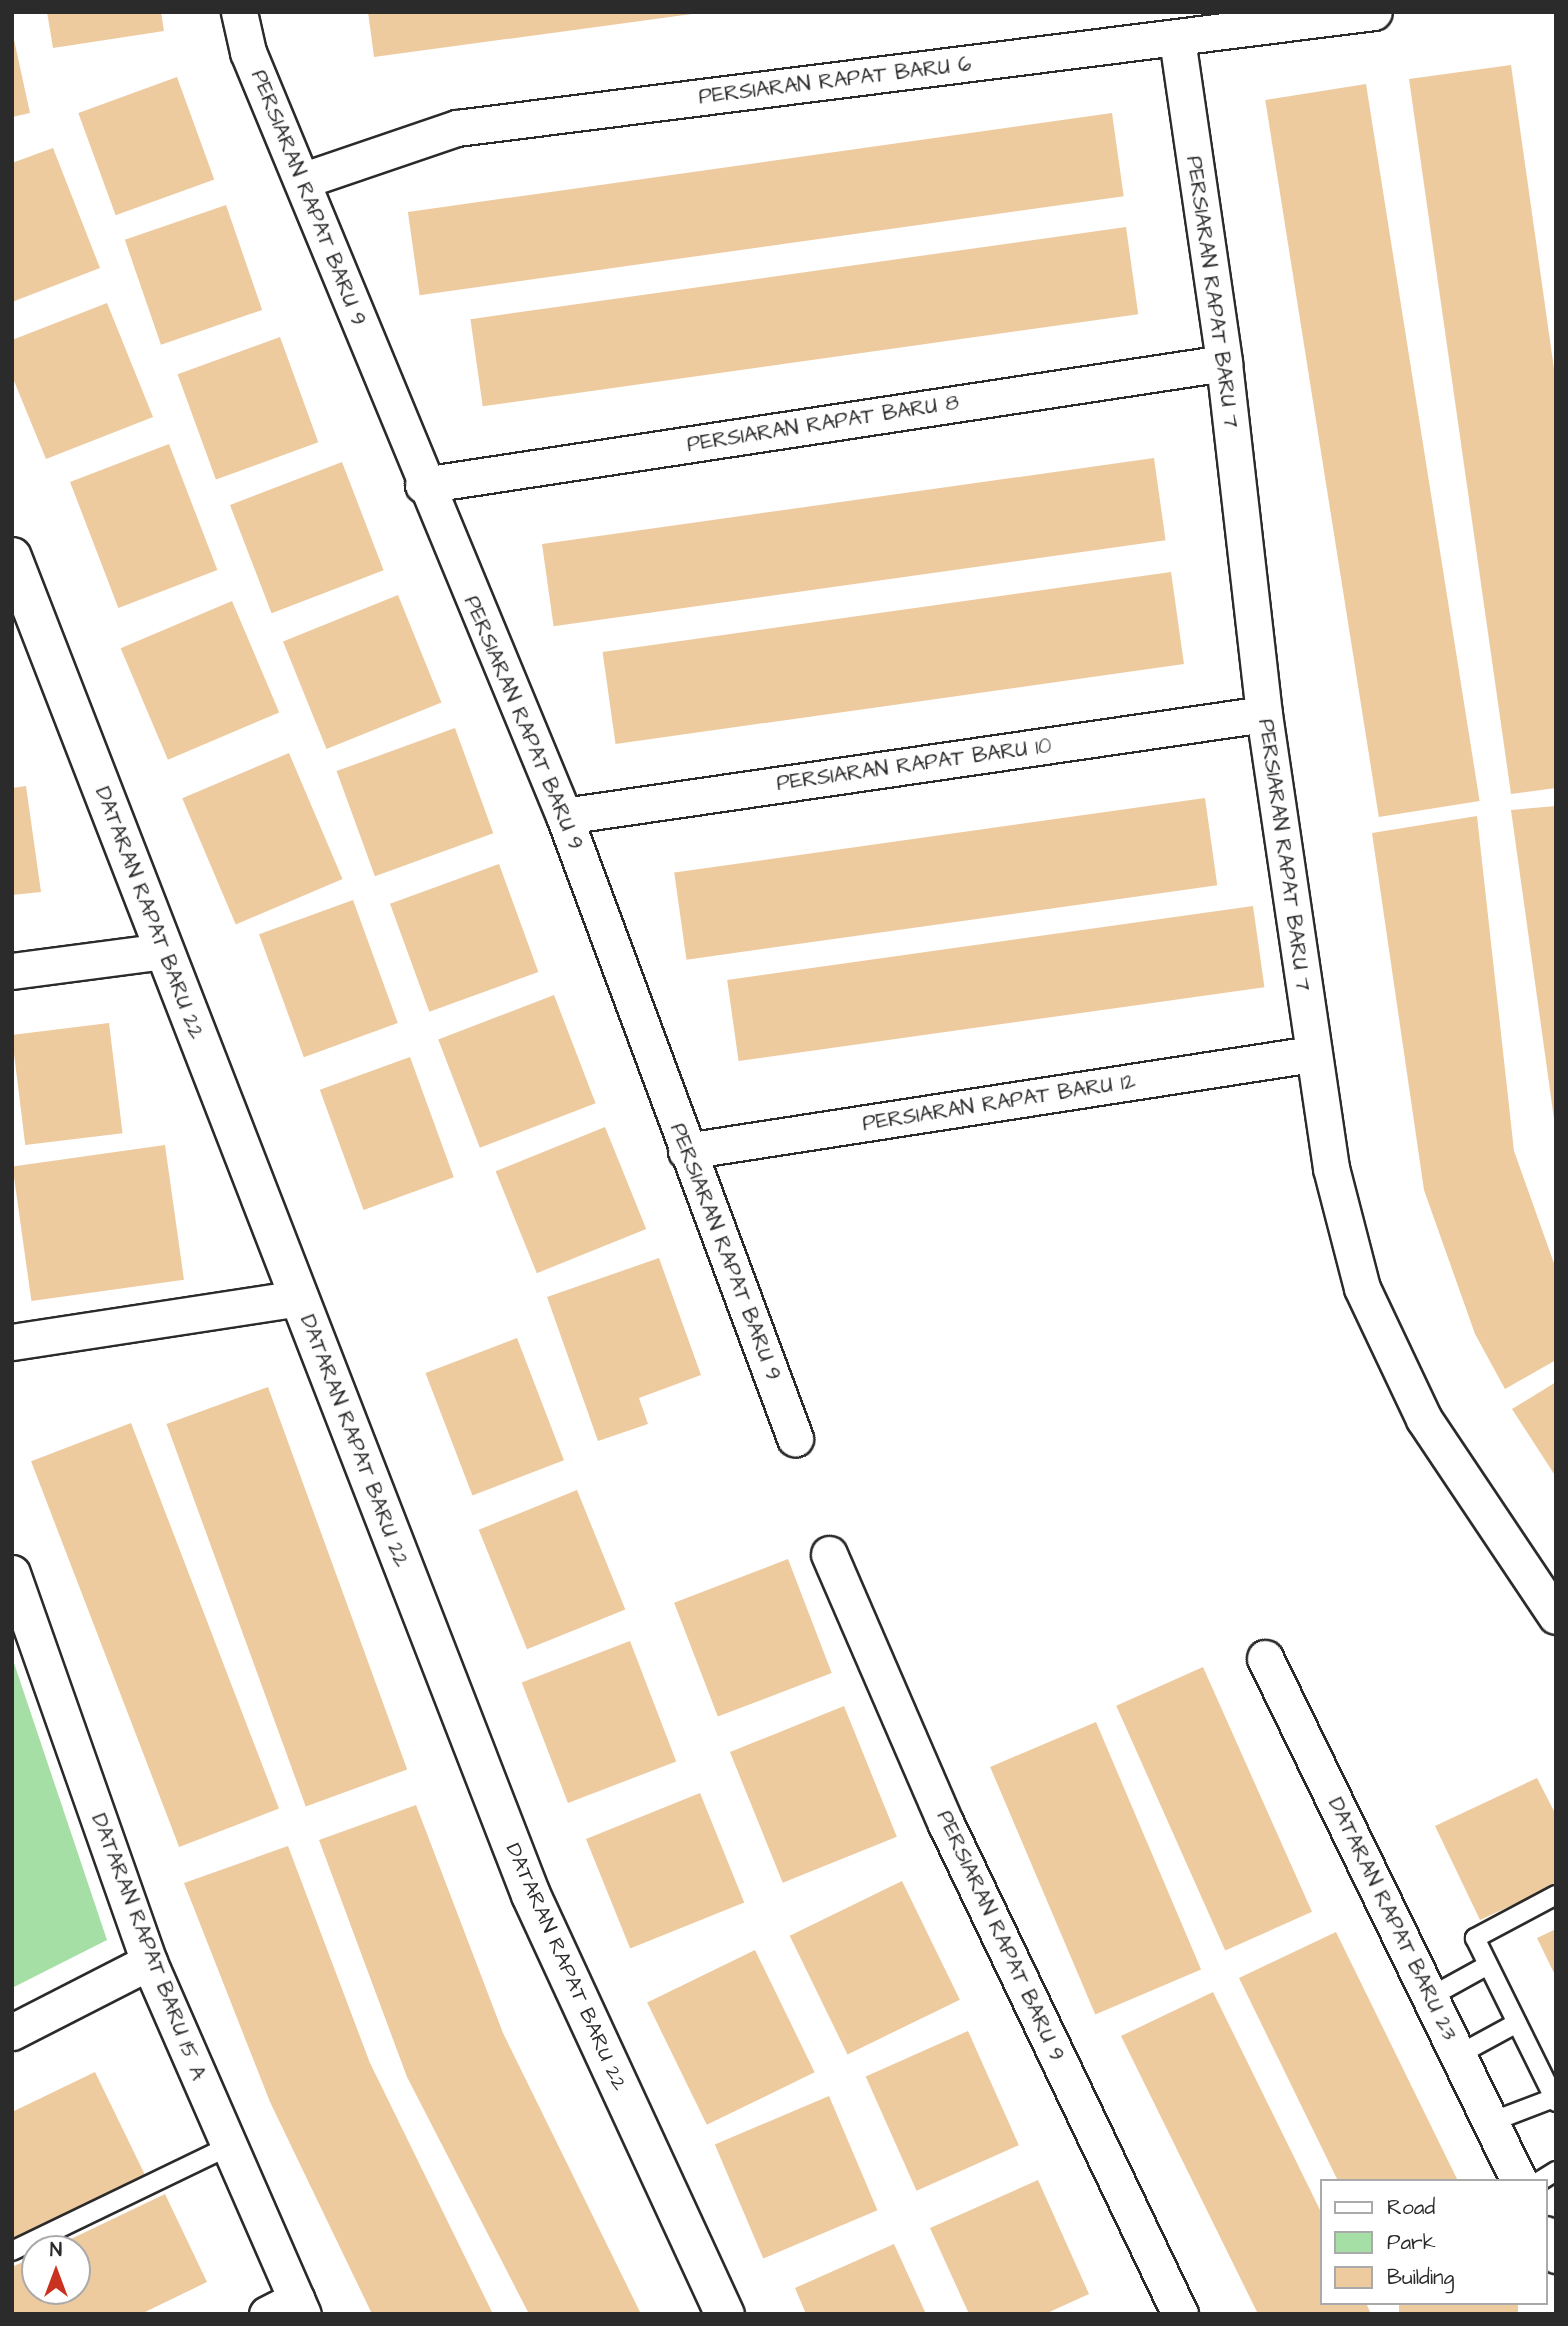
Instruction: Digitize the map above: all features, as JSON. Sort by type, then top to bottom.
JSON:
[{"type":"street","name":"PERSIARAN RAPAT BARU 9","points":[[239,12],[248,52],[304,180],[423,485],[564,816],[686,1151],[795,1438]]},
{"type":"street","name":"PERSIARAN RAPAT BARU 6","points":[[304,180],[457,128],[1374,12]]},
{"type":"street","name":"PERSIARAN RAPAT BARU 7","points":[[1177,39],[1224,363],[1264,714],[1312,1054],[1331,1168],[1362,1288],[1424,1419],[1556,1616]]},
{"type":"street","name":"PERSIARAN RAPAT BARU 8","points":[[423,485],[1224,363]]},
{"type":"street","name":"DATARAN RAPAT BARU 22","points":[[12,556],[19,594],[163,951],[531,1895],[725,2314]]},
{"type":"street","name":"PERSIARAN RAPAT BARU 10","points":[[564,816],[1264,714]]},
{"type":"street","points":[[12,971],[163,951]]},
{"type":"street","name":"PERSIARAN RAPAT BARU 12","points":[[686,1151],[1312,1054]]},
{"type":"street","points":[[12,1342],[298,1298]]},
{"type":"street","name":"PERSIARAN RAPAT BARU 9","points":[[829,1554],[946,1824],[1180,2314]]},
{"type":"street","name":"DATARAN RAPAT BARU 15 A","points":[[12,1573],[149,1962],[227,2147],[289,2309]]},
{"type":"street","name":"DATARAN RAPAT BARU 23","points":[[1265,1658],[1518,2179]]},
{"type":"street","points":[[12,2032],[149,1962]]},
{"type":"street","points":[[1547,2238],[1556,2255]]},
{"type":"lane","points":[[1491,2122],[1555,2100],[1475,1938],[1556,1895]]},
{"type":"lane","points":[[1430,1997],[1488,1965]]},
{"type":"lane","points":[[1458,2055],[1517,2023]]},
{"type":"lane","points":[[12,2251],[227,2147]]},
{"type":"green space","points":[[12,1657],[107,1940],[12,1988]]},
{"type":"building","points":[[47,12],[161,12],[164,31],[53,48]]},
{"type":"building","points":[[368,12],[692,12],[692,14],[374,57]]},
{"type":"building","points":[[12,36],[30,113],[12,117]]},
{"type":"building","points":[[1511,65],[1556,383],[1556,788],[1511,794],[1409,79]]},
{"type":"building","points":[[177,77],[214,179],[116,215],[78,113]]},
{"type":"building","points":[[1366,84],[1480,801],[1379,817],[1265,100]]},
{"type":"building","points":[[1112,113],[1124,196],[420,295],[408,212]]},
{"type":"building","points":[[53,148],[100,268],[12,302],[12,163]]},
{"type":"building","points":[[226,205],[262,310],[161,345],[125,240]]},
{"type":"building","points":[[1126,227],[1138,314],[483,406],[470,319]]},
{"type":"building","points":[[107,303],[153,417],[46,459],[12,376],[12,340]]},
{"type":"building","points":[[280,337],[318,442],[216,480],[178,374]]},
{"type":"building","points":[[169,444],[217,570],[118,608],[70,482]]},
{"type":"building","points":[[1154,458],[1166,540],[554,626],[542,544]]},
{"type":"building","points":[[342,462],[384,570],[272,613],[230,505]]},
{"type":"building","points":[[1171,572],[1184,664],[616,744],[603,652]]},
{"type":"building","points":[[398,595],[441,703],[326,749],[283,641]]},
{"type":"building","points":[[232,601],[279,712],[168,760],[121,648]]},
{"type":"building","points":[[455,728],[493,833],[375,876],[337,771]]},
{"type":"building","points":[[289,753],[343,879],[236,924],[182,798]]},
{"type":"building","points":[[26,786],[41,892],[12,895],[12,788]]},
{"type":"building","points":[[1205,798],[1217,885],[686,960],[674,873]]},
{"type":"building","points":[[1556,806],[1556,1126],[1555,1126],[1511,810]]},
{"type":"building","points":[[1477,816],[1514,1151],[1556,1269],[1556,1360],[1505,1389],[1475,1334],[1424,1190],[1372,833]]},
{"type":"building","points":[[499,864],[538,972],[429,1012],[390,904]]},
{"type":"building","points":[[353,900],[398,1023],[304,1057],[259,934]]},
{"type":"building","points":[[1253,906],[1264,987],[739,1061],[727,980]]},
{"type":"building","points":[[554,995],[596,1103],[480,1148],[438,1039]]},
{"type":"building","points":[[109,1023],[123,1133],[25,1145],[12,1035]]},
{"type":"building","points":[[410,1057],[454,1177],[364,1210],[320,1090]]},
{"type":"building","points":[[605,1127],[646,1229],[537,1273],[496,1171]]},
{"type":"building","points":[[165,1145],[184,1280],[31,1301],[12,1166]]},
{"type":"building","points":[[659,1258],[701,1375],[639,1398],[648,1424],[598,1441],[547,1297]]},
{"type":"building","points":[[517,1338],[564,1460],[472,1495],[426,1373]]},
{"type":"building","points":[[1556,1382],[1556,1477],[1512,1409]]},
{"type":"building","points":[[268,1387],[407,1769],[306,1806],[167,1424]]},
{"type":"building","points":[[131,1423],[279,1809],[179,1847],[31,1461]]},
{"type":"building","points":[[577,1490],[625,1610],[527,1649],[479,1530]]},
{"type":"building","points":[[788,1559],[832,1673],[718,1717],[674,1603]]},
{"type":"building","points":[[630,1641],[676,1761],[568,1803],[522,1683]]},
{"type":"building","points":[[1203,1667],[1312,1912],[1225,1950],[1116,1706]]},
{"type":"building","points":[[844,1706],[897,1837],[783,1883],[730,1752]]},
{"type":"building","points":[[1096,1722],[1201,1970],[1095,2015],[990,1767]]},
{"type":"building","points":[[1537,1778],[1556,1815],[1556,1885],[1480,1920],[1435,1826]]},
{"type":"building","points":[[700,1793],[744,1902],[630,1948],[586,1839]]},
{"type":"building","points":[[416,1805],[503,2033],[641,2314],[529,2314],[407,2077],[319,1840]]},
{"type":"building","points":[[288,1846],[370,2063],[493,2314],[372,2314],[270,2102],[184,1883]]},
{"type":"building","points":[[902,1881],[960,2000],[848,2054],[790,1936]]},
{"type":"building","points":[[1556,1929],[1556,1977],[1537,1938]]},
{"type":"building","points":[[1336,1932],[1457,2179],[1337,2179],[1239,1978]]},
{"type":"building","points":[[755,1950],[815,2072],[707,2125],[647,2003]]},
{"type":"building","points":[[1213,1992],[1320,2210],[1320,2305],[1367,2305],[1371,2314],[1258,2314],[1121,2036]]},
{"type":"building","points":[[968,2031],[1019,2145],[917,2191],[866,2077]]},
{"type":"building","points":[[95,2072],[146,2177],[12,2240],[12,2112]]},
{"type":"building","points":[[829,2096],[877,2210],[763,2259],[715,2144]]},
{"type":"building","points":[[1038,2180],[1089,2294],[1045,2314],[969,2314],[930,2228]]},
{"type":"building","points":[[165,2194],[207,2282],[141,2314],[12,2314],[12,2267],[21,2263],[21,2305],[91,2305],[91,2235],[79,2235]]},
{"type":"building","points":[[894,2244],[926,2314],[806,2314],[795,2288]]},
{"type":"building","points":[[1399,2305],[1518,2305],[1518,2314],[1399,2314]]}]
